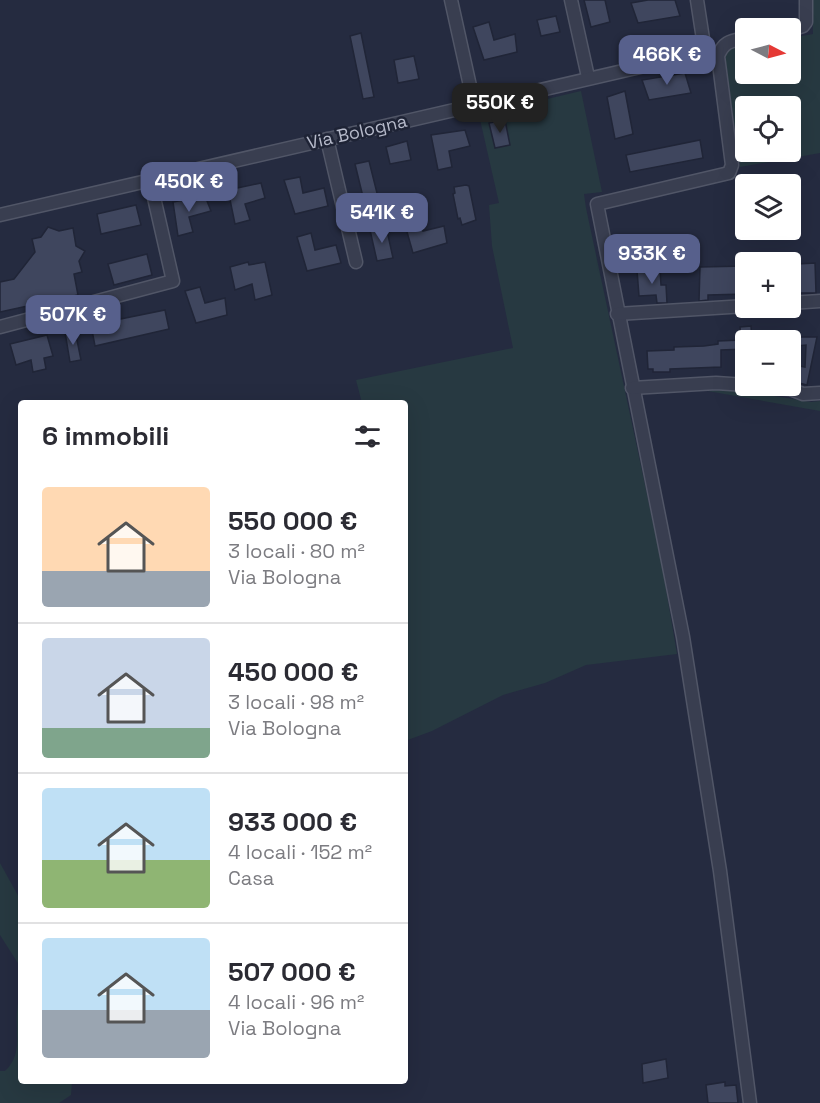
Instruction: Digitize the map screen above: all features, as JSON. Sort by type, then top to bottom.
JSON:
[{"type":"street","points":[[451,0],[474,104]]},
{"type":"street","points":[[571,0],[588,77]]},
{"type":"street","name":"Via Bologna","points":[[0,215],[588,77],[705,52],[697,0]]},
{"type":"street","points":[[801,26],[806,22],[806,0]]},
{"type":"street","points":[[735,40],[727,41],[718,56],[732,165],[729,173],[597,204],[617,314],[673,582],[707,784],[750,1103]]},
{"type":"street","points":[[327,139],[356,262]]},
{"type":"street","points":[[0,327],[173,281],[150,180]]},
{"type":"street","points":[[801,302],[820,301]]},
{"type":"street","points":[[617,314],[735,307]]},
{"type":"street","points":[[632,388],[716,382],[735,384]]},
{"type":"street","points":[[801,393],[820,393]]},
{"type":"shaded area","points":[[812,0],[820,0],[820,153],[801,156],[801,96],[735,96],[735,130],[725,56],[735,47],[735,84],[801,84],[801,36],[813,34]]},
{"type":"shaded area","points":[[581,91],[602,192],[584,194],[586,208],[661,560],[677,654],[586,665],[545,683],[503,695],[432,731],[408,740],[408,400],[361,400],[356,380],[513,348],[492,246],[489,205],[499,203],[479,115]]},
{"type":"shaded area","points":[[739,162],[769,162],[740,167]]},
{"type":"shaded area","points":[[702,388],[735,389],[735,396],[702,390]]},
{"type":"shaded area","points":[[736,396],[775,396],[811,402],[820,401],[820,411]]},
{"type":"shaded area","points":[[0,863],[18,896],[18,963],[0,935]]},
{"type":"shaded area","points":[[18,1004],[18,1084],[72,1084],[71,1095],[59,1103],[0,1103],[0,1071],[5,1071],[11,1064],[16,1051]]},
{"type":"building","points":[[584,0],[605,0],[610,22],[591,27]]},
{"type":"building","points":[[648,0],[675,0],[680,16],[638,23],[631,3]]},
{"type":"building","points":[[556,16],[560,32],[541,36],[537,20]]},
{"type":"building","points":[[489,22],[494,40],[515,34],[517,52],[484,60],[473,27]]},
{"type":"building","points":[[361,33],[374,97],[363,99],[350,36]]},
{"type":"building","points":[[414,56],[419,79],[398,83],[394,60]]},
{"type":"building","points":[[685,73],[691,93],[649,100],[642,80]]},
{"type":"building","points":[[625,91],[633,134],[615,139],[607,97]]},
{"type":"building","points":[[505,120],[510,145],[495,148],[489,123]]},
{"type":"building","points":[[465,130],[470,146],[449,151],[452,167],[438,170],[431,135]]},
{"type":"building","points":[[700,140],[703,158],[630,172],[626,155]]},
{"type":"building","points":[[407,141],[411,160],[390,164],[386,147]]},
{"type":"building","points":[[369,161],[378,197],[364,201],[355,164]]},
{"type":"building","points":[[300,177],[303,193],[324,188],[328,206],[295,214],[284,180]]},
{"type":"building","points":[[261,183],[265,198],[245,204],[250,220],[235,224],[228,190]]},
{"type":"building","points":[[469,186],[476,220],[462,225],[460,218],[458,219],[453,194],[455,193],[454,187]]},
{"type":"building","points":[[205,196],[211,211],[189,217],[193,232],[178,236],[173,202]]},
{"type":"building","points":[[136,205],[141,225],[101,234],[97,214]]},
{"type":"building","points":[[418,212],[423,231],[444,226],[447,243],[413,253],[403,218]]},
{"type":"building","points":[[386,226],[393,258],[377,261],[370,230]]},
{"type":"building","points":[[48,227],[59,231],[73,228],[76,246],[85,251],[79,261],[82,272],[74,274],[78,295],[0,312],[0,282],[14,279],[35,252],[32,239],[41,237]]},
{"type":"building","points":[[311,233],[315,250],[336,245],[341,263],[307,271],[297,237]]},
{"type":"building","points":[[147,254],[152,275],[114,285],[108,264]]},
{"type":"building","points":[[248,262],[249,265],[265,262],[272,295],[255,300],[252,284],[235,290],[230,267]]},
{"type":"building","points":[[815,263],[816,293],[801,293],[801,264]]},
{"type":"building","points":[[735,266],[735,294],[708,295],[708,300],[699,301],[700,267]]},
{"type":"building","points":[[660,269],[661,285],[666,285],[667,303],[657,303],[656,295],[639,296],[637,270]]},
{"type":"building","points":[[200,287],[205,303],[225,298],[227,315],[196,323],[185,291]]},
{"type":"building","points":[[165,310],[169,329],[95,346],[91,325]]},
{"type":"building","points":[[751,326],[751,330],[740,330],[740,327]]},
{"type":"building","points":[[75,330],[81,360],[70,362],[65,332]]},
{"type":"building","points":[[47,335],[53,356],[44,358],[46,369],[33,372],[31,360],[16,365],[10,344]]},
{"type":"building","points":[[801,337],[817,337],[807,385],[801,384],[801,366],[805,367],[806,345],[801,346]]},
{"type":"building","points":[[735,340],[735,349],[721,350],[721,367],[670,369],[670,372],[653,372],[653,369],[648,369],[647,351],[704,346],[718,344],[718,341]]},
{"type":"building","points":[[666,1059],[668,1078],[643,1083],[642,1064]]},
{"type":"building","points":[[725,1082],[725,1086],[736,1085],[738,1103],[708,1103],[706,1085]]}]
